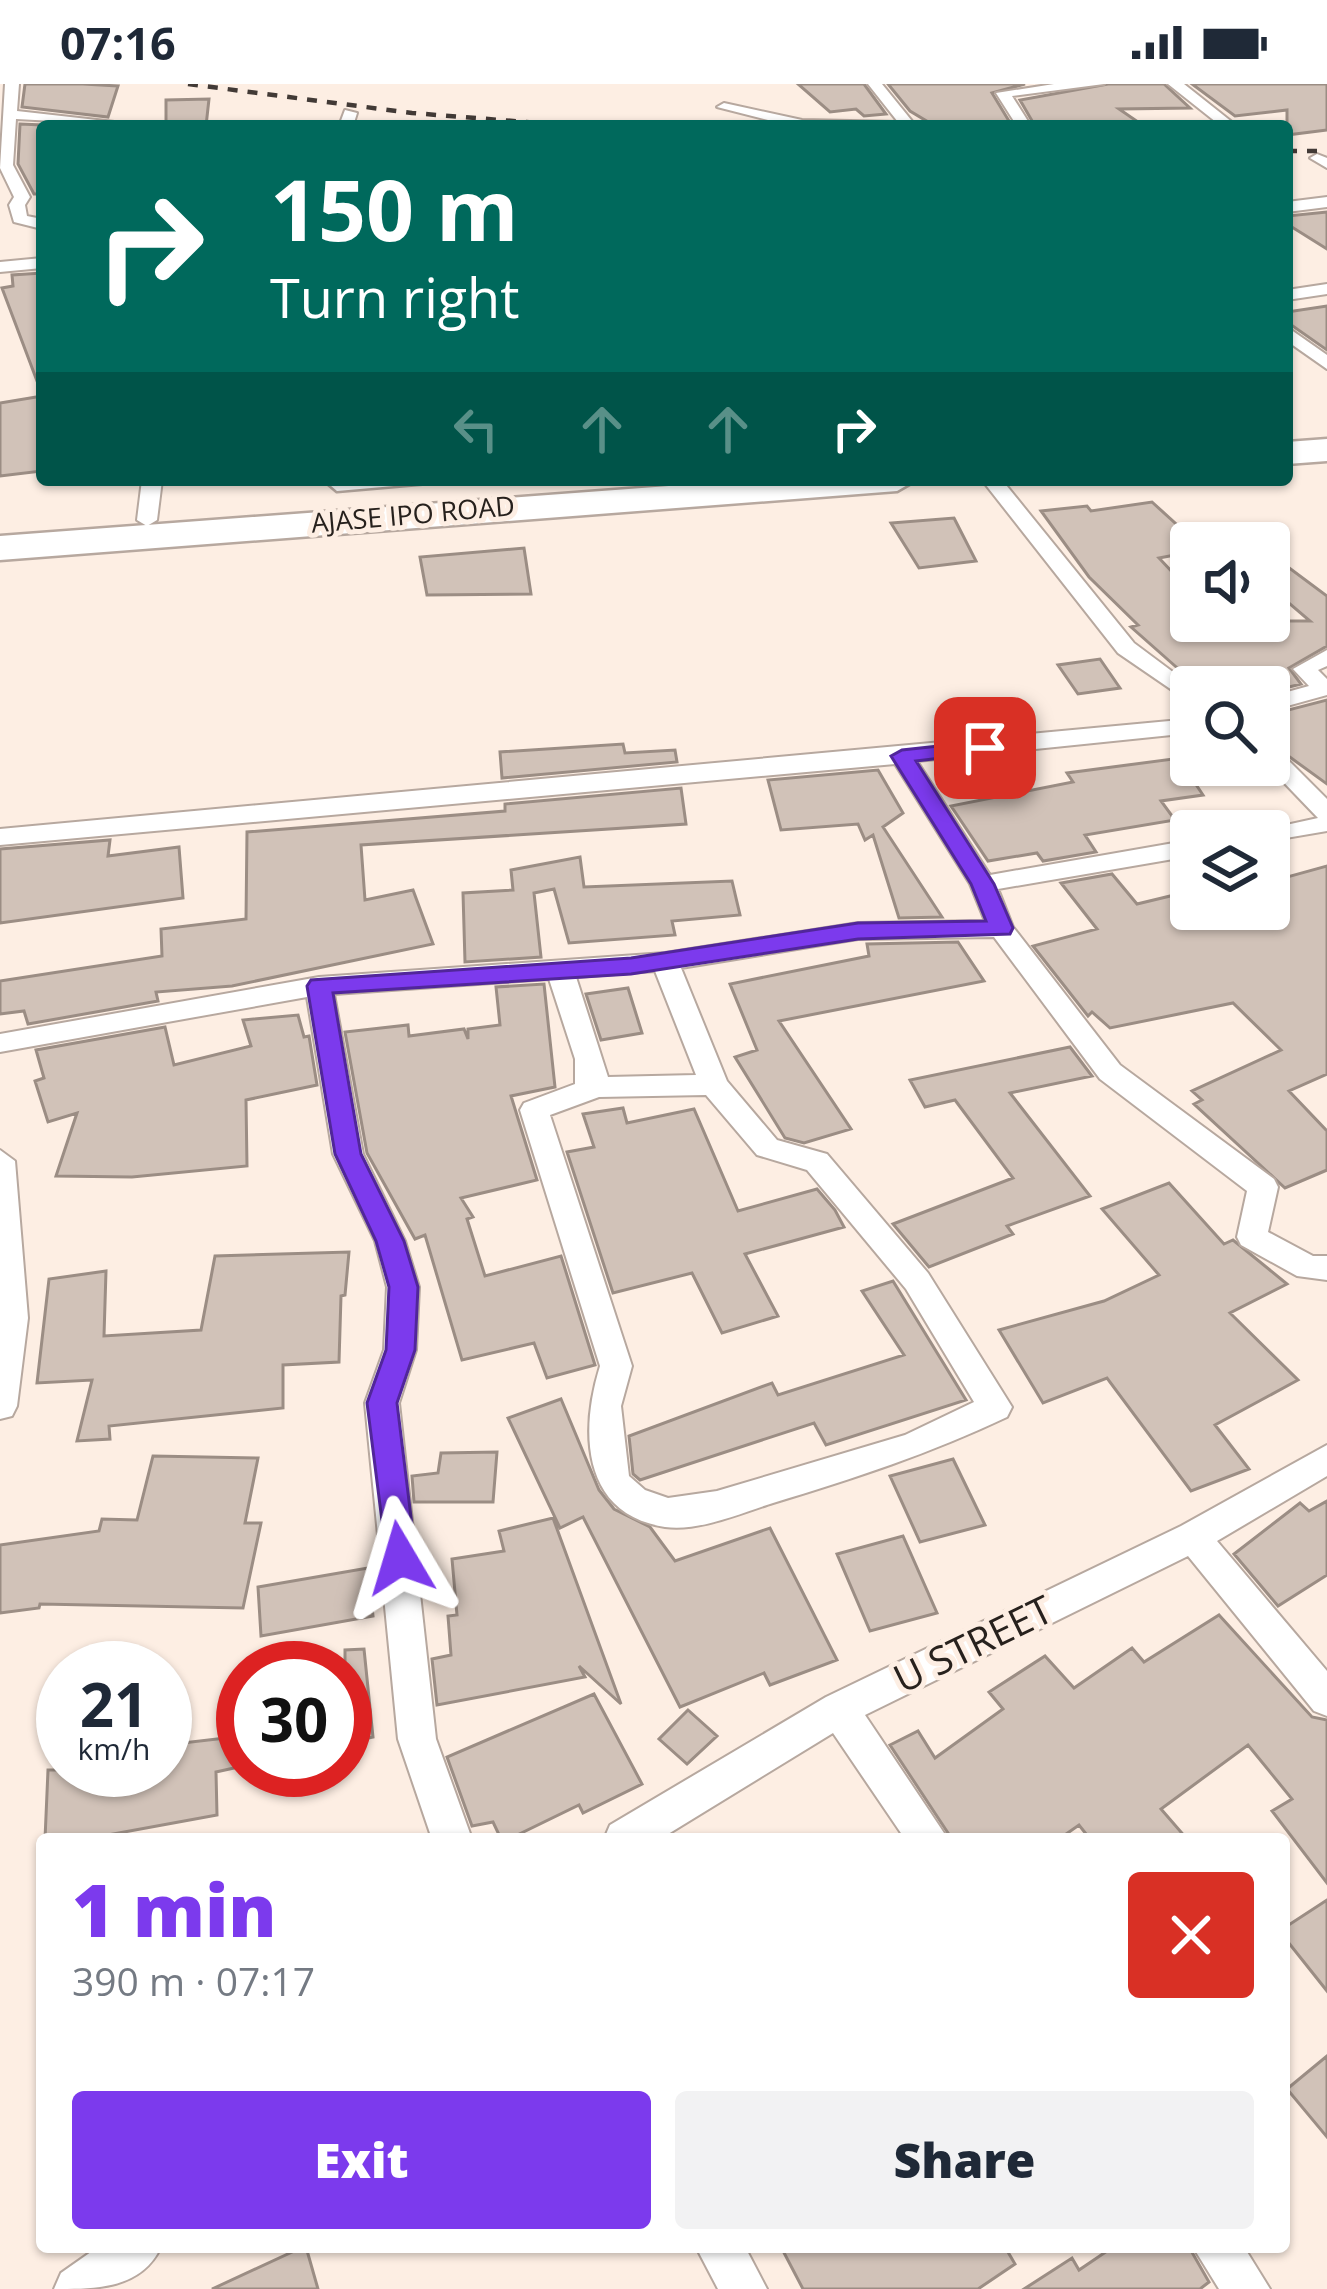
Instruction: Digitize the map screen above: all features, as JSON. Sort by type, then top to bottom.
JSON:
[{"type":"highway","points":[[1293,435],[1327,432]]},
{"type":"highway","points":[[1293,453],[1327,450]]},
{"type":"highway","name":"AJASE IPO ROAD","points":[[0,532],[588,486]]},
{"type":"highway","name":"AJASE IPO ROAD","points":[[0,548],[818,486]]},
{"type":"street","points":[[12,84],[6,114],[6,165],[22,197],[17,205],[20,219],[36,223]]},
{"type":"street","points":[[874,84],[901,120]]},
{"type":"street","points":[[1020,120],[1003,93],[1096,84]]},
{"type":"street","points":[[1175,84],[1222,120]]},
{"type":"street","points":[[724,106],[785,120]]},
{"type":"street","points":[[6,114],[74,120]]},
{"type":"street","points":[[1293,206],[1327,202]]},
{"type":"street","points":[[17,205],[36,203]]},
{"type":"street","points":[[0,267],[36,264]]},
{"type":"street","points":[[1293,294],[1327,289]]},
{"type":"street","points":[[1293,337],[1327,364]]},
{"type":"street","points":[[147,520],[151,486]]},
{"type":"street","points":[[997,486],[1126,648],[1170,684]]},
{"type":"street","points":[[1290,698],[1325,689],[1304,669],[1327,657]]},
{"type":"street","points":[[0,837],[1170,728]]},
{"type":"street","points":[[902,756],[983,884],[1001,928],[1110,1072],[1263,1187],[1252,1237],[1309,1268],[1327,1268]]},
{"type":"street","points":[[1290,775],[1327,813]]},
{"type":"street","points":[[1290,830],[1327,824]]},
{"type":"street","points":[[983,884],[1170,852]]},
{"type":"street","points":[[0,1043],[319,986],[561,973],[665,962],[858,931],[1001,928]]},
{"type":"street","points":[[589,1059],[589,1090],[534,1110],[616,1366],[604,1406],[613,1482],[633,1500],[667,1513],[717,1506],[914,1445],[995,1407],[917,1281],[817,1162],[767,1148],[714,1085],[665,962]]},
{"type":"street","points":[[561,973],[597,1088],[714,1085]]},
{"type":"street","points":[[319,986],[348,1154],[390,1241],[403,1287],[400,1350],[382,1403],[417,1739],[450,1833]]},
{"type":"street","points":[[0,1161],[8,1217],[7,1384],[0,1406]]},
{"type":"street","name":"U STREET","points":[[634,1833],[839,1708],[1193,1537],[1327,1459]]},
{"type":"street","points":[[1193,1537],[1327,1699]]},
{"type":"street","points":[[839,1708],[924,1833]]},
{"type":"street","points":[[77,2289],[129,2253]]},
{"type":"street","points":[[722,2253],[744,2289]]},
{"type":"street","points":[[1220,2253],[1247,2289]]},
{"type":"building","points":[[25,84],[118,86],[108,117],[22,107]]},
{"type":"building","points":[[798,84],[864,84],[886,114],[864,116],[856,109],[830,112]]},
{"type":"building","points":[[888,84],[1025,84],[992,93],[1008,120],[925,120],[910,111]]},
{"type":"building","points":[[1108,84],[1164,84],[1190,108],[1119,109],[1135,120],[1032,120],[1020,100]]},
{"type":"building","points":[[1192,84],[1327,84],[1327,130],[1293,134],[1287,110],[1235,116]]},
{"type":"building","points":[[209,99],[207,120],[166,120],[166,100]]},
{"type":"building","points":[[20,124],[36,125],[36,194],[18,164]]},
{"type":"building","points":[[1327,212],[1327,249],[1293,228],[1293,215]]},
{"type":"building","points":[[36,273],[36,378],[2,288],[13,286],[12,275]]},
{"type":"building","points":[[1327,306],[1327,350],[1293,326],[1293,311]]},
{"type":"building","points":[[36,397],[36,472],[0,476],[0,403]]},
{"type":"building","points":[[1152,502],[1174,522],[1170,522],[1170,556],[1159,558],[1170,570],[1170,642],[1290,642],[1290,621],[1310,621],[1290,604],[1290,569],[1327,596],[1327,646],[1290,667],[1175,666],[1131,627],[1138,625],[1089,577],[1041,511],[1087,506],[1091,511]]},
{"type":"building","points":[[954,518],[976,561],[919,568],[891,523]]},
{"type":"building","points":[[524,548],[531,594],[427,595],[420,557]]},
{"type":"building","points":[[1100,659],[1120,688],[1078,694],[1058,665]]},
{"type":"building","points":[[1290,669],[1301,684],[1290,687]]},
{"type":"building","points":[[1327,700],[1327,784],[1290,757],[1290,710]]},
{"type":"building","points":[[623,744],[625,753],[675,750],[677,762],[502,778],[500,752]]},
{"type":"building","points":[[1170,759],[1170,786],[1197,786],[1203,795],[1161,801],[1170,821],[1085,835],[1096,852],[1043,861],[1037,853],[988,861],[951,806],[1073,782],[1067,773]]},
{"type":"building","points":[[878,770],[903,813],[883,827],[942,917],[899,918],[873,835],[865,840],[858,824],[781,830],[768,780]]},
{"type":"building","points":[[681,788],[686,824],[361,845],[365,900],[413,890],[433,944],[232,986],[156,992],[158,1001],[28,1024],[24,1011],[0,1014],[0,981],[162,956],[161,929],[246,919],[247,832],[505,811],[505,804]]},
{"type":"building","points":[[110,840],[108,856],[179,847],[183,898],[0,923],[0,849]]},
{"type":"building","points":[[580,857],[584,887],[732,881],[740,915],[672,921],[675,935],[569,943],[554,889],[534,893],[541,957],[465,962],[463,893],[513,890],[511,870]]},
{"type":"building","points":[[1327,866],[1327,1074],[1289,1091],[1327,1131],[1327,1170],[1285,1188],[1194,1104],[1202,1100],[1192,1091],[1281,1050],[1233,1003],[1110,1028],[1092,1012],[1088,1016],[1033,946],[1097,929],[1061,883],[1112,874],[1137,904],[1170,896],[1170,930],[1290,930],[1290,876]]},
{"type":"building","points":[[958,942],[984,981],[779,1021],[851,1129],[804,1143],[785,1138],[735,1057],[757,1050],[730,984],[869,956],[867,944]]},
{"type":"building","points":[[544,984],[555,1087],[511,1096],[537,1180],[461,1198],[473,1217],[467,1219],[485,1276],[561,1256],[595,1365],[547,1378],[534,1343],[462,1360],[425,1235],[415,1239],[367,1153],[345,1032],[408,1025],[409,1036],[464,1029],[468,1039],[468,1029],[500,1025],[496,987]]},
{"type":"building","points":[[628,988],[642,1033],[601,1040],[586,994]]},
{"type":"building","points":[[298,1015],[304,1037],[309,1036],[317,1085],[246,1100],[247,1166],[132,1177],[56,1176],[77,1113],[48,1122],[35,1081],[44,1078],[36,1050],[165,1027],[174,1065],[251,1046],[243,1020]]},
{"type":"building","points":[[1070,1047],[1092,1076],[1010,1093],[1090,1196],[1007,1226],[1013,1234],[929,1267],[893,1224],[1013,1178],[955,1100],[925,1107],[910,1080]]},
{"type":"building","points":[[623,1108],[627,1123],[694,1109],[738,1211],[817,1189],[835,1210],[844,1227],[745,1254],[778,1316],[722,1333],[692,1273],[613,1293],[567,1152],[594,1147],[583,1114]]},
{"type":"building","points":[[1169,1183],[1224,1244],[1233,1240],[1287,1284],[1230,1313],[1298,1380],[1215,1425],[1249,1469],[1191,1491],[1107,1378],[1043,1403],[999,1330],[1104,1301],[1159,1275],[1102,1209]]},
{"type":"building","points":[[349,1252],[345,1295],[341,1296],[339,1362],[283,1365],[283,1408],[109,1426],[110,1439],[77,1441],[92,1380],[37,1383],[49,1279],[106,1271],[104,1336],[201,1330],[215,1256]]},
{"type":"building","points":[[893,1281],[966,1400],[826,1445],[814,1423],[640,1480],[633,1474],[629,1436],[772,1383],[778,1395],[904,1355],[862,1291]]},
{"type":"building","points":[[561,1399],[599,1490],[614,1509],[650,1527],[675,1561],[770,1528],[837,1660],[770,1685],[764,1673],[680,1707],[583,1517],[560,1528],[508,1418]]},
{"type":"building","points":[[497,1452],[493,1502],[414,1502],[412,1476],[438,1473],[441,1453]]},
{"type":"building","points":[[153,1456],[258,1458],[245,1523],[261,1523],[243,1608],[40,1604],[39,1608],[0,1613],[0,1545],[99,1531],[102,1519],[137,1520]]},
{"type":"building","points":[[953,1459],[985,1525],[920,1542],[890,1476]]},
{"type":"building","points":[[1327,1501],[1327,1575],[1278,1606],[1234,1554],[1300,1503],[1309,1511]]},
{"type":"building","points":[[553,1518],[621,1704],[579,1666],[585,1677],[437,1705],[432,1659],[451,1655],[448,1616],[457,1615],[452,1559],[504,1551],[499,1531]]},
{"type":"building","points":[[903,1536],[937,1613],[870,1631],[837,1554]]},
{"type":"building","points":[[368,1568],[373,1616],[261,1636],[258,1587]]},
{"type":"building","points":[[1219,1615],[1312,1717],[1327,1720],[1327,1883],[1272,1811],[1292,1799],[1248,1745],[1161,1809],[1182,1833],[1085,1833],[1079,1825],[1068,1833],[948,1833],[890,1745],[918,1731],[935,1758],[1003,1709],[989,1692],[1045,1656],[1074,1688],[1132,1648],[1144,1662]]},
{"type":"building","points":[[594,1694],[642,1784],[583,1813],[579,1805],[521,1833],[498,1833],[493,1822],[472,1826],[447,1757]]},
{"type":"building","points":[[688,1710],[717,1736],[687,1764],[659,1739]]},
{"type":"building","points":[[216,1739],[217,1815],[119,1833],[45,1833],[47,1797],[192,1797],[192,1742]]},
{"type":"building","points":[[1327,1900],[1327,1991],[1290,1945],[1290,1924]]},
{"type":"building","points":[[1327,2056],[1327,2137],[1290,2093],[1290,2087]]},
{"type":"building","points":[[290,2253],[308,2253],[318,2289],[212,2289]]},
{"type":"building","points":[[784,2253],[1009,2253],[1015,2264],[978,2289],[803,2289]]},
{"type":"building","points":[[1104,2253],[1192,2253],[1209,2282],[1200,2289],[1024,2289],[1072,2258],[1079,2270]]},
{"type":"railway","points":[[188,84],[500,120]]},
{"type":"railway","points":[[1293,151],[1327,151]]},
{"type":"route","points":[[400,1558],[382,1403],[400,1350],[403,1287],[390,1241],[348,1154],[319,986],[631,966],[858,931],[1001,928],[983,884],[902,756],[985,748]]}]
